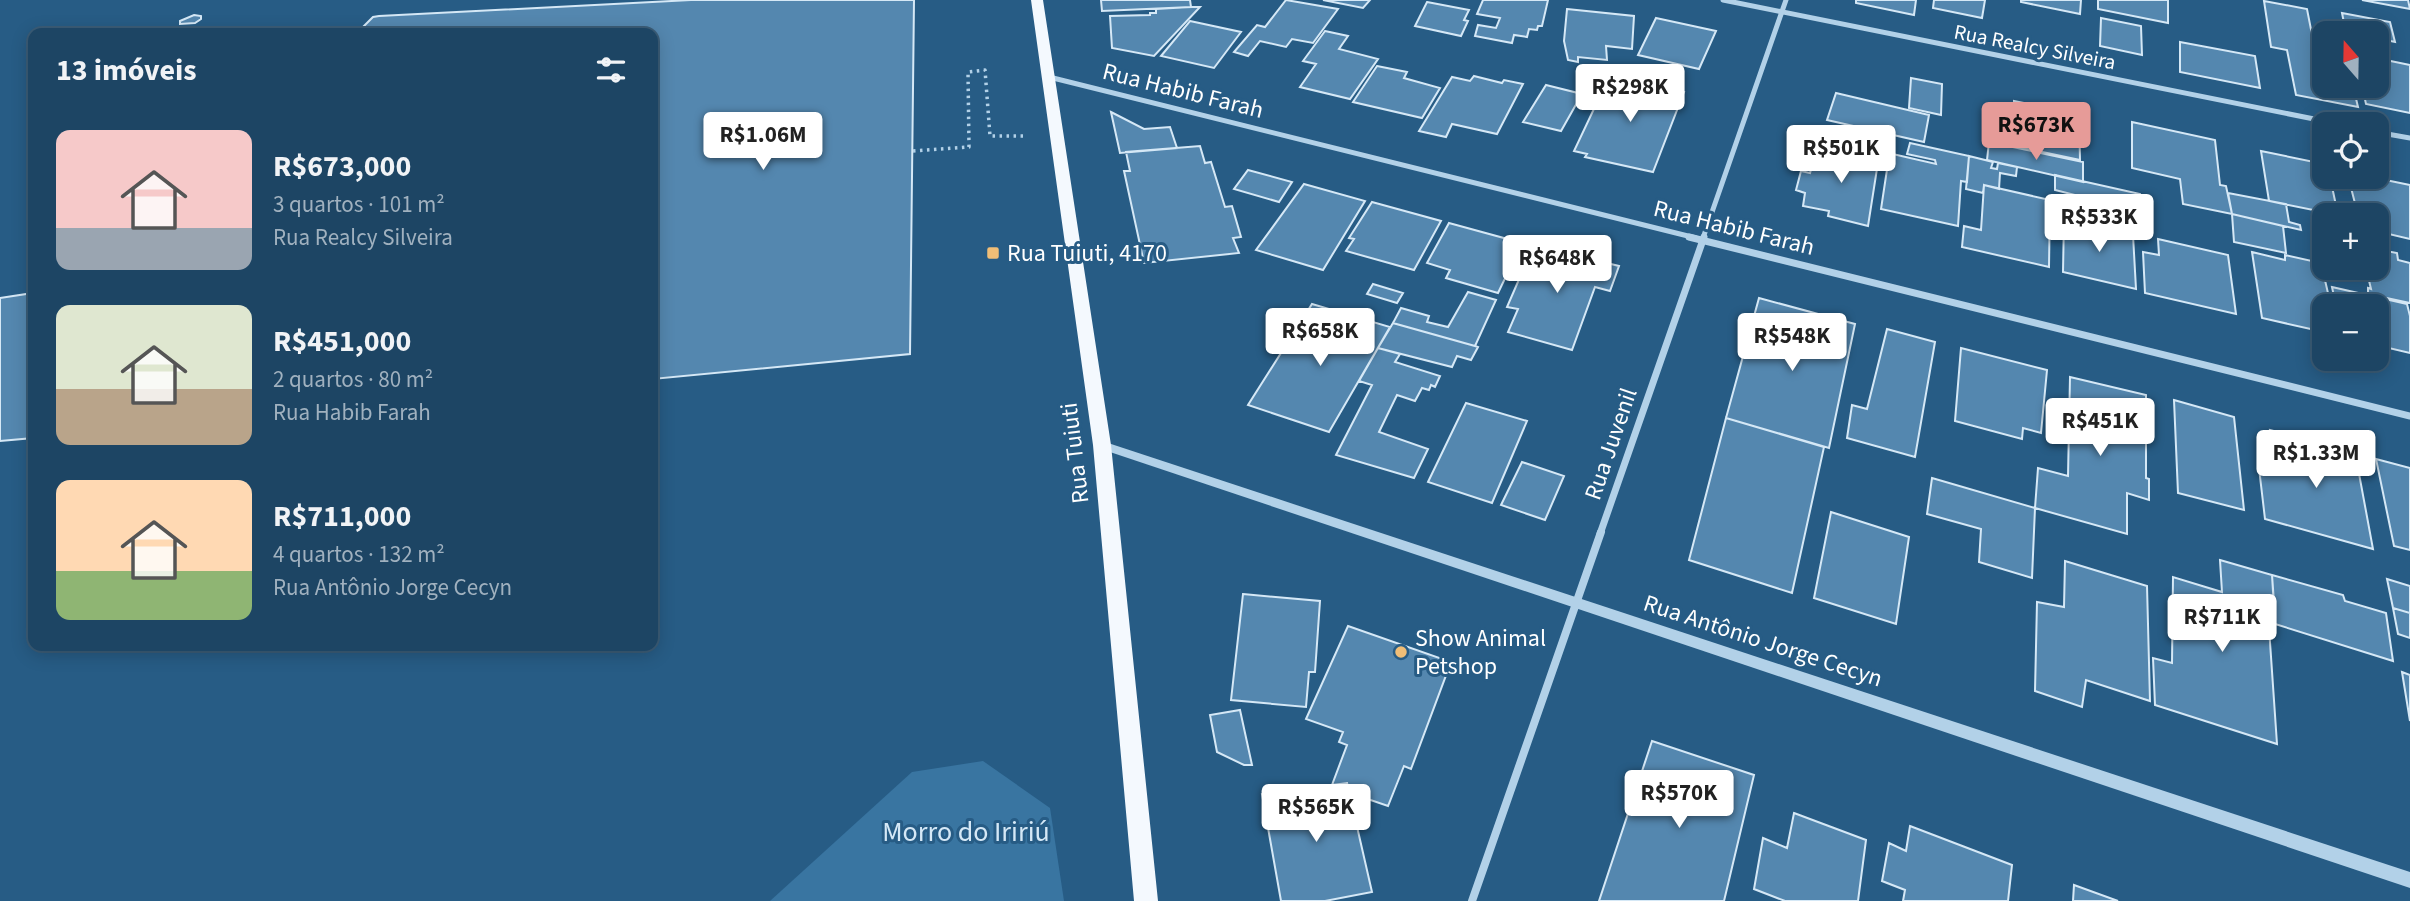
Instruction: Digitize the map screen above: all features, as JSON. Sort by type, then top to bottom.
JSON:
[{"type":"main road","name":"Rua Tuiuti","points":[[1037,0],[1102,445],[1146,901]]},
{"type":"street","name":"Rua Realcy Silveira","points":[[1723,0],[2312,119]]},
{"type":"street","name":"Rua Juvenil","points":[[1472,901],[1786,0]]},
{"type":"street","name":"Rua Habib Farah","points":[[1048,76],[2410,416]]},
{"type":"street","points":[[2389,134],[2410,138]]},
{"type":"street","name":"Rua Antônio Jorge Cecyn","points":[[1102,445],[2410,880]]},
{"type":"path","points":[[913,152],[969,147],[968,72],[985,70],[990,136],[1056,135]]},
{"type":"green space","name":"Morro do Iririú","points":[[983,761],[1050,808],[1064,901],[770,901],[912,772]]},
{"type":"building","points":[[691,0],[914,0],[910,354],[658,379],[658,28],[362,28],[373,17]]},
{"type":"building","points":[[1101,0],[1190,0],[1191,7],[1102,11]]},
{"type":"building","points":[[1286,0],[1338,9],[1313,43],[1292,39],[1286,47],[1260,41],[1248,56],[1234,52],[1257,25],[1265,27]]},
{"type":"building","points":[[1323,0],[1370,0],[1363,8]]},
{"type":"building","points":[[1483,0],[1548,0],[1542,26],[1538,26],[1537,30],[1529,29],[1527,37],[1514,35],[1512,43],[1475,36],[1478,25],[1496,28],[1500,18],[1477,14]]},
{"type":"building","points":[[1856,0],[1916,0],[1914,15],[1856,3]]},
{"type":"building","points":[[1934,0],[1985,0],[1982,18],[1933,8]]},
{"type":"building","points":[[2081,0],[2080,14],[2021,2]]},
{"type":"building","points":[[2098,0],[2168,0],[2168,23],[2098,9]]},
{"type":"building","points":[[2362,0],[2408,0],[2410,9]]},
{"type":"building","points":[[2264,1],[2307,9],[2312,35],[2312,98],[2356,98],[2358,107],[2296,95],[2287,50],[2271,47]]},
{"type":"building","points":[[1427,2],[1469,10],[1464,20],[1468,21],[1461,36],[1415,26]]},
{"type":"building","points":[[1200,7],[1154,56],[1112,48],[1110,16],[1150,15],[1156,13],[1156,9]]},
{"type":"building","points":[[1567,9],[1634,16],[1632,49],[1606,46],[1607,60],[1578,57],[1578,62],[1568,60],[1564,41]]},
{"type":"building","points":[[2342,13],[2385,21],[2344,21]]},
{"type":"building","points":[[194,15],[201,16],[201,19],[195,23],[180,24],[180,21]]},
{"type":"building","points":[[1656,18],[1716,31],[1699,69],[1638,55]]},
{"type":"building","points":[[2101,18],[2141,26],[2142,55],[2100,46]]},
{"type":"building","points":[[1190,21],[1241,32],[1214,68],[1161,56]]},
{"type":"building","points":[[2389,22],[2390,22],[2395,42],[2389,41]]},
{"type":"building","points":[[1325,31],[1348,36],[1339,49],[1378,59],[1350,99],[1300,87],[1316,64],[1303,61]]},
{"type":"building","points":[[2180,42],[2255,56],[2260,88],[2180,72]]},
{"type":"building","points":[[2389,61],[2410,65],[2410,113],[2366,104],[2365,98],[2389,98]]},
{"type":"building","points":[[1377,66],[1407,72],[1404,78],[1440,88],[1422,118],[1353,102]]},
{"type":"building","points":[[1610,75],[1684,92],[1653,172],[1585,157],[1587,154],[1574,151]]},
{"type":"building","points":[[1474,76],[1502,83],[1504,80],[1523,84],[1497,134],[1452,124],[1446,137],[1419,131],[1452,77],[1470,81]]},
{"type":"building","points":[[1911,78],[1942,84],[1941,115],[1909,108]]},
{"type":"building","points":[[1546,85],[1582,94],[1561,131],[1523,122]]},
{"type":"building","points":[[1836,93],[1929,115],[1924,142],[1827,120]]},
{"type":"building","points":[[2014,101],[2079,114],[2080,160],[2014,146]]},
{"type":"building","points":[[1111,112],[1144,129],[1170,127],[1177,148],[1120,153]]},
{"type":"building","points":[[2132,122],[2215,140],[2220,185],[2226,186],[2232,214],[2183,204],[2180,179],[2132,168]]},
{"type":"building","points":[[1989,142],[2083,162],[2083,182],[1987,160]]},
{"type":"building","points":[[1910,143],[1969,156],[1967,182],[1961,181],[1958,226],[1881,209],[1888,163],[1884,162],[1884,152],[1936,164],[1935,160],[1907,154]]},
{"type":"building","points":[[1200,146],[1205,163],[1211,162],[1225,207],[1232,206],[1241,237],[1233,238],[1239,253],[1144,263],[1124,171],[1130,171],[1126,152]]},
{"type":"building","points":[[1834,146],[1879,156],[1868,226],[1828,216],[1829,211],[1803,206],[1805,193],[1796,190],[1801,171],[1810,173],[1816,154],[1830,158]]},
{"type":"building","points":[[2261,151],[2312,162],[2312,189],[2333,189],[2335,203],[2312,203],[2312,210],[2269,201]]},
{"type":"building","points":[[1969,156],[1993,162],[1991,168],[1997,169],[1998,163],[2017,167],[2016,176],[2000,173],[1999,189],[1984,185],[1983,193],[1966,189]]},
{"type":"building","points":[[1248,170],[1292,182],[1279,202],[1234,189]]},
{"type":"building","points":[[2055,175],[2140,194],[2140,218],[2083,204],[2083,197],[2055,190]]},
{"type":"building","points":[[2389,181],[2410,185],[2410,239],[2389,234],[2389,203],[2355,203],[2351,189],[2389,189]]},
{"type":"building","points":[[1304,184],[1365,201],[1323,270],[1256,250]]},
{"type":"building","points":[[1984,185],[2050,200],[2049,267],[1962,247],[1964,226],[1981,230]]},
{"type":"building","points":[[2228,193],[2286,204],[2289,222],[2300,225],[2301,230],[2232,214]]},
{"type":"building","points":[[1372,202],[1441,221],[1414,270],[1346,251],[1354,239],[1349,238]]},
{"type":"building","points":[[2232,214],[2283,226],[2286,253],[2234,242]]},
{"type":"building","points":[[2064,219],[2133,235],[2136,289],[2063,272]]},
{"type":"building","points":[[1449,223],[1522,243],[1498,293],[1446,278],[1450,270],[1427,263]]},
{"type":"building","points":[[2158,239],[2228,255],[2236,314],[2145,293],[2143,252],[2159,255]]},
{"type":"building","points":[[1534,245],[1619,266],[1610,291],[1595,287],[1572,350],[1508,332],[1518,309],[1507,307]]},
{"type":"building","points":[[2389,251],[2397,253],[2398,260],[2410,263],[2410,303],[2389,298],[2389,294],[2368,294],[2368,288],[2371,289],[2369,280],[2389,280]]},
{"type":"building","points":[[2252,252],[2285,260],[2285,255],[2312,261],[2312,280],[2325,280],[2328,294],[2312,294],[2312,329],[2262,318]]},
{"type":"building","points":[[1373,284],[1403,293],[1397,303],[1367,294]]},
{"type":"building","points":[[2332,287],[2363,294],[2333,294]]},
{"type":"building","points":[[1468,292],[1496,300],[1475,346],[1393,323],[1401,308],[1429,316],[1427,322],[1448,327]]},
{"type":"building","points":[[28,294],[28,438],[0,441],[0,298]]},
{"type":"building","points":[[1759,298],[1855,324],[1829,448],[1726,418]]},
{"type":"building","points":[[2389,300],[2407,304],[2410,316],[2410,353],[2389,348]]},
{"type":"building","points":[[1312,304],[1390,327],[1329,432],[1248,405]]},
{"type":"building","points":[[1393,323],[1478,347],[1471,360],[1457,356],[1452,367],[1378,348]]},
{"type":"building","points":[[1887,329],[1935,342],[1915,457],[1847,438],[1852,405],[1867,409]]},
{"type":"building","points":[[1378,348],[1400,354],[1395,362],[1440,376],[1435,387],[1431,385],[1429,390],[1422,388],[1415,401],[1397,395],[1379,432],[1428,449],[1414,478],[1336,455],[1372,385],[1359,381]]},
{"type":"building","points":[[1961,348],[2047,370],[2041,433],[2023,428],[2022,439],[1955,421]]},
{"type":"building","points":[[2070,377],[2146,395],[2146,478],[2149,479],[2149,500],[2127,493],[2127,534],[2035,508],[2038,468],[2068,476]]},
{"type":"building","points":[[2174,400],[2234,417],[2244,510],[2178,493]]},
{"type":"building","points":[[1466,403],[1527,421],[1492,503],[1428,482]]},
{"type":"building","points":[[1726,418],[1824,447],[1792,593],[1689,560]]},
{"type":"building","points":[[2270,430],[2355,452],[2373,549],[2265,519],[2259,468],[2276,472]]},
{"type":"building","points":[[2376,459],[2410,468],[2410,550],[2394,546]]},
{"type":"building","points":[[1522,462],[1564,476],[1545,520],[1501,505]]},
{"type":"building","points":[[1932,478],[2035,508],[2032,578],[1979,562],[1981,529],[1927,514]]},
{"type":"building","points":[[1831,512],[1909,537],[1896,624],[1814,598]]},
{"type":"building","points":[[2220,560],[2272,575],[2275,616],[2268,613],[2277,744],[2155,705],[2153,658],[2172,663],[2173,577],[2222,592]]},
{"type":"building","points":[[2065,561],[2147,586],[2150,701],[2086,680],[2082,707],[2035,691],[2037,602],[2064,607]]},
{"type":"building","points":[[2272,575],[2343,595],[2345,601],[2386,613],[2393,661],[2275,624]]},
{"type":"building","points":[[2387,579],[2410,586],[2410,613],[2393,608]]},
{"type":"building","points":[[1243,594],[1320,601],[1315,672],[1309,672],[1306,707],[1231,700]]},
{"type":"building","points":[[2393,608],[2410,613],[2410,638],[2398,634]]},
{"type":"building","points":[[1348,626],[1451,662],[1411,769],[1404,766],[1388,806],[1350,793],[1347,783],[1332,785],[1347,745],[1339,742],[1343,732],[1306,719]]},
{"type":"building","points":[[2402,672],[2410,675],[2410,721]]},
{"type":"building","points":[[1240,710],[1252,765],[1244,765],[1217,752],[1210,715]]},
{"type":"building","points":[[1652,741],[1754,775],[1724,901],[1599,901]]},
{"type":"building","points":[[1347,783],[1372,892],[1325,901],[1281,901],[1262,794]]},
{"type":"building","points":[[1794,813],[1866,840],[1858,901],[1785,901],[1754,889],[1763,838],[1787,848]]},
{"type":"building","points":[[1910,826],[2012,865],[2008,901],[1903,901],[1905,890],[1882,881],[1889,843],[1906,851]]},
{"type":"building","points":[[2074,885],[2118,901],[2073,901]]},
{"type":"place","name":"Rua Tuiuti, 4170","points":[[993,253]]},
{"type":"place","name":"Show Animal Petshop","points":[[1401,652]]}]
